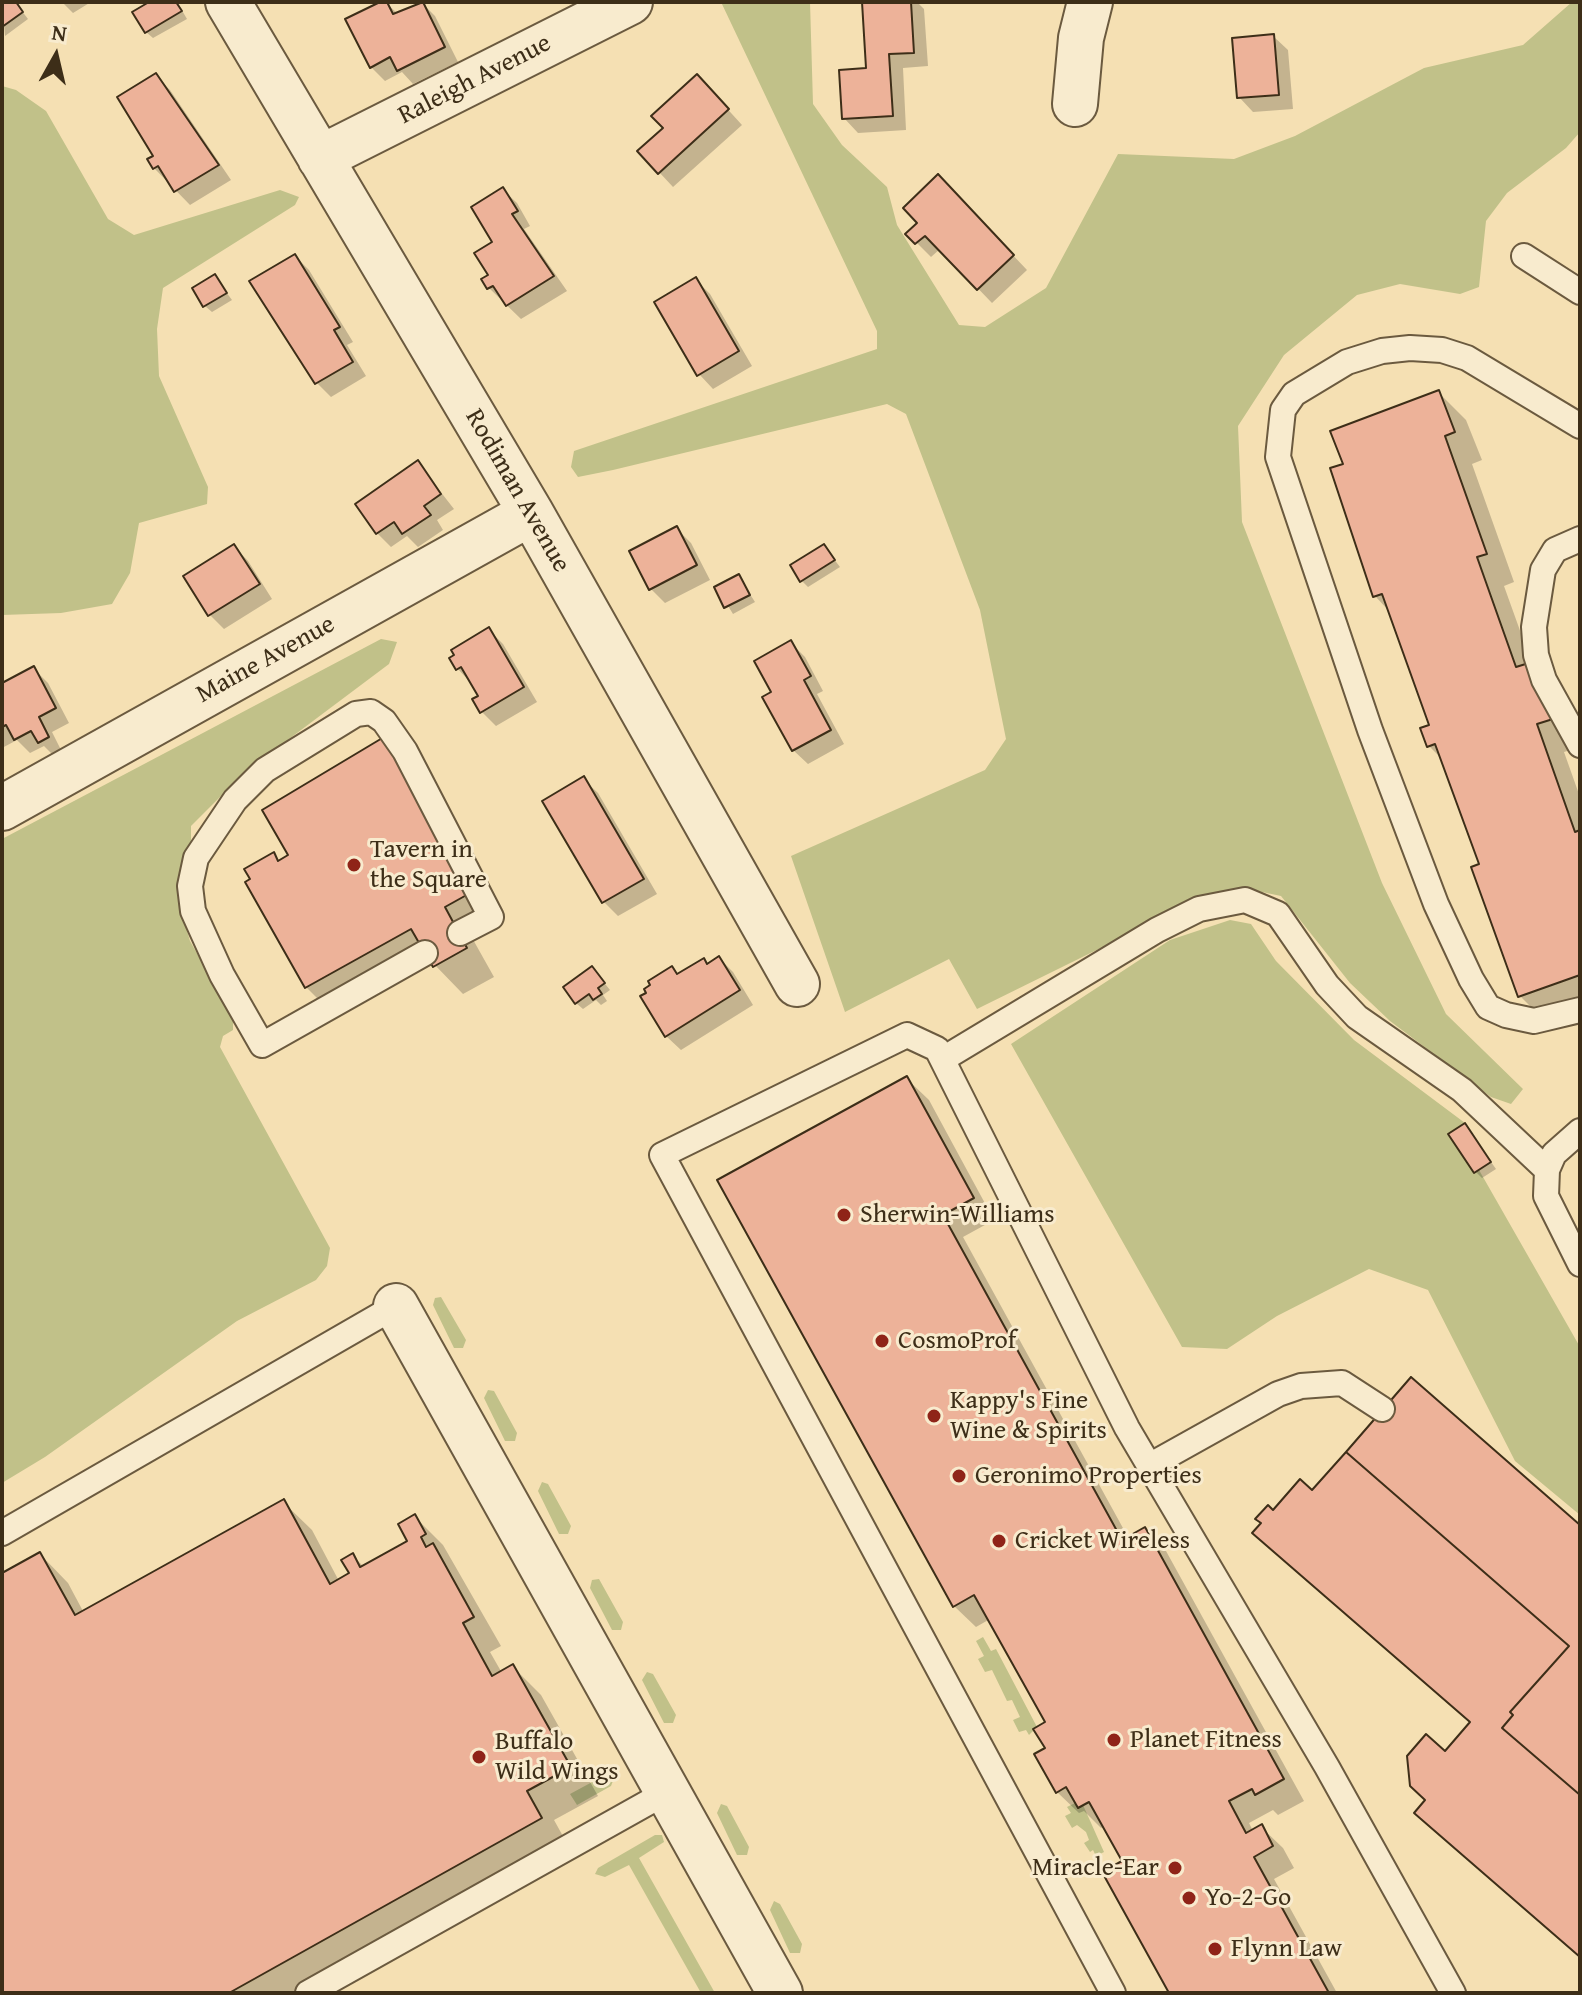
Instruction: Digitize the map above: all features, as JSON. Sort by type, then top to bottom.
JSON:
[{"type":"street","name":"Rodiman Avenue","points":[[228,2],[531,513],[797,984]]},
{"type":"street","name":"Raleigh Avenue","points":[[320,158],[630,2]]},
{"type":"street","points":[[1075,104],[1081,38],[1090,2]]},
{"type":"street","name":"Maine Avenue","points":[[2,808],[531,513]]},
{"type":"street","points":[[396,1306],[780,1993]]},
{"type":"lane","points":[[1524,256],[1580,292]]},
{"type":"lane","points":[[1580,426],[1467,358],[1442,350],[1410,348],[1382,351],[1347,362],[1294,394],[1283,410],[1278,444],[1278,457],[1370,730],[1436,904],[1471,979],[1488,1007],[1506,1015],[1534,1021],[1580,1010]]},
{"type":"lane","points":[[1580,539],[1555,550],[1543,570],[1536,594],[1534,627],[1536,655],[1544,680],[1557,710],[1580,745]]},
{"type":"lane","points":[[425,953],[262,1045],[222,975],[193,911],[190,886],[196,858],[235,800],[265,770],[356,714],[371,712],[384,721],[405,751],[491,917],[460,933]]},
{"type":"lane","points":[[943,1059],[1157,930],[1199,909],[1245,900],[1278,914],[1349,1010],[1462,1090],[1547,1170]]},
{"type":"lane","points":[[1113,1993],[662,1155],[907,1035],[937,1049],[943,1059],[1149,1466],[1327,1767],[1453,1993]]},
{"type":"lane","points":[[1580,1131],[1554,1154],[1547,1170],[1546,1196],[1580,1264]]},
{"type":"lane","points":[[2,1533],[396,1306]]},
{"type":"lane","points":[[1149,1466],[1278,1394],[1301,1386],[1342,1383],[1382,1409]]},
{"type":"lane","points":[[308,1993],[667,1792]]},
{"type":"green space","points":[[721,2],[810,2],[813,104],[842,145],[887,187],[897,225],[959,325],[985,327],[1046,288],[1118,154],[1234,159],[1295,136],[1424,68],[1523,45],[1572,2],[1580,2],[1580,132],[1566,148],[1507,193],[1486,221],[1479,287],[1460,294],[1400,284],[1357,295],[1284,355],[1238,426],[1242,522],[1382,883],[1446,1014],[1523,1089],[1511,1104],[1491,1097],[1390,1021],[1350,983],[1281,896],[1248,889],[1200,899],[977,1009],[949,959],[845,1012],[791,856],[985,770],[1006,739],[980,610],[906,414],[887,404],[578,477],[571,467],[574,451],[877,349],[877,331]]},
{"type":"green space","points":[[2,86],[16,90],[46,111],[108,219],[134,235],[280,190],[299,197],[295,205],[163,288],[157,329],[159,376],[208,487],[207,504],[139,523],[130,573],[112,604],[61,613],[2,615]]},
{"type":"green space","points":[[381,639],[397,642],[389,664],[245,772],[191,826],[191,851],[181,910],[190,941],[233,1017],[233,1030],[223,1036],[220,1047],[330,1248],[327,1266],[316,1280],[237,1321],[45,1457],[2,1483],[2,839]]},
{"type":"green space","points":[[1230,920],[1251,924],[1276,961],[1354,1040],[1465,1123],[1448,1134],[1474,1172],[1479,1170],[1580,1347],[1580,1515],[1515,1461],[1428,1290],[1369,1269],[1277,1316],[1227,1349],[1182,1347],[1011,1044],[1170,940]]},
{"type":"green space","points":[[441,1297],[466,1340],[463,1348],[454,1348],[433,1305],[435,1298]]},
{"type":"green space","points":[[488,1390],[494,1391],[517,1433],[515,1441],[505,1441],[484,1398]]},
{"type":"green space","points":[[542,1482],[548,1484],[571,1526],[568,1534],[559,1534],[538,1491]]},
{"type":"green space","points":[[599,1579],[623,1622],[621,1630],[612,1630],[590,1588],[592,1580]]},
{"type":"green space","points":[[983,1637],[991,1651],[996,1649],[1037,1727],[1029,1735],[1026,1730],[1019,1732],[1013,1720],[1020,1717],[1012,1700],[1007,1701],[992,1670],[985,1672],[978,1659],[984,1656],[976,1641]]},
{"type":"green space","points":[[647,1672],[653,1674],[676,1715],[673,1723],[664,1723],[642,1680]]},
{"type":"green space","points":[[618,1768],[611,1786],[577,1805],[570,1794]]},
{"type":"green space","points":[[1075,1803],[1078,1807],[1083,1805],[1104,1852],[1096,1856],[1084,1843],[1089,1840],[1086,1832],[1077,1825],[1072,1828],[1065,1816],[1071,1813],[1067,1807]]},
{"type":"green space","points":[[721,1804],[727,1806],[749,1847],[747,1855],[737,1855],[717,1813]]},
{"type":"green space","points":[[655,1835],[662,1835],[664,1842],[639,1858],[715,1993],[701,1993],[629,1865],[605,1877],[595,1874],[598,1868]]},
{"type":"green space","points":[[774,1901],[780,1904],[802,1944],[800,1953],[790,1953],[770,1910]]},
{"type":"building","points":[[2,2],[16,2],[23,12],[2,27]]},
{"type":"building","points":[[149,2],[176,2],[182,11],[145,33],[132,12]]},
{"type":"building","points":[[380,2],[387,2],[393,14],[423,2],[445,47],[397,71],[390,57],[370,68],[345,19]]},
{"type":"building","points":[[862,2],[911,2],[914,53],[889,54],[893,116],[842,119],[839,70],[866,68]]},
{"type":"building","points":[[1274,34],[1279,95],[1237,98],[1232,38]]},
{"type":"building","points":[[156,73],[219,165],[174,192],[158,166],[153,169],[147,159],[153,156],[117,97]]},
{"type":"building","points":[[697,74],[729,109],[658,174],[637,151],[663,128],[651,116]]},
{"type":"building","points":[[938,174],[1014,255],[977,290],[925,236],[915,244],[905,234],[917,223],[903,208]]},
{"type":"building","points":[[503,187],[518,211],[512,214],[554,276],[506,306],[493,286],[487,289],[481,279],[488,275],[474,253],[492,242],[471,207]]},
{"type":"building","points":[[295,254],[340,327],[334,330],[353,362],[315,384],[249,281]]},
{"type":"building","points":[[215,274],[227,293],[203,307],[192,288]]},
{"type":"building","points":[[696,277],[739,351],[697,376],[654,302]]},
{"type":"building","points":[[1439,390],[1455,432],[1445,436],[1487,554],[1477,557],[1516,667],[1532,662],[1553,719],[1537,724],[1575,832],[1580,830],[1580,975],[1518,997],[1471,867],[1479,864],[1435,744],[1427,747],[1420,728],[1429,725],[1382,594],[1373,597],[1330,468],[1343,464],[1330,431]]},
{"type":"building","points":[[418,460],[441,494],[424,506],[431,515],[402,534],[394,522],[376,534],[355,504]]},
{"type":"building","points":[[677,526],[697,565],[649,590],[629,551]]},
{"type":"building","points":[[234,544],[260,584],[208,616],[183,576]]},
{"type":"building","points":[[824,544],[835,560],[800,582],[790,565]]},
{"type":"building","points":[[739,574],[750,595],[724,608],[714,587]]},
{"type":"building","points":[[489,627],[524,687],[480,713],[472,699],[478,696],[461,667],[456,670],[449,658],[454,655],[451,650]]},
{"type":"building","points":[[791,640],[811,676],[804,680],[831,730],[792,751],[762,697],[771,692],[754,661]]},
{"type":"building","points":[[34,666],[56,708],[39,717],[49,737],[38,743],[31,731],[14,740],[6,725],[2,727],[2,683]]},
{"type":"building","name":"Tavern in the Square","points":[[384,737],[472,892],[445,907],[467,948],[433,967],[411,929],[305,988],[245,882],[250,879],[244,869],[274,852],[278,861],[288,855],[262,810]]},
{"type":"building","points":[[584,776],[644,879],[602,903],[542,801]]},
{"type":"building","points":[[719,956],[740,990],[665,1037],[640,996],[646,993],[644,989],[650,985],[648,981],[672,966],[677,974],[704,958],[707,964]]},
{"type":"building","points":[[592,966],[605,983],[598,988],[602,994],[593,1000],[589,994],[575,1004],[563,987]]},
{"type":"building","points":[[907,1076],[974,1198],[943,1215],[1122,1540],[1145,1527],[1284,1779],[1255,1795],[1252,1789],[1229,1801],[1246,1833],[1262,1824],[1273,1846],[1254,1857],[1329,1993],[1169,1993],[1102,1872],[1122,1861],[1089,1802],[1078,1808],[1066,1787],[1056,1793],[1034,1754],[1045,1748],[1033,1729],[1045,1722],[974,1595],[953,1607],[717,1180]]},
{"type":"building","points":[[1465,1123],[1491,1162],[1474,1173],[1448,1134]]},
{"type":"building","points":[[1411,1377],[1580,1525],[1580,1795],[1502,1728],[1513,1715],[1510,1712],[1569,1646],[1346,1452]]},
{"type":"building","points":[[1346,1452],[1569,1646],[1510,1712],[1513,1715],[1502,1728],[1580,1795],[1580,1957],[1414,1813],[1425,1800],[1410,1786],[1407,1756],[1426,1734],[1445,1751],[1470,1722],[1252,1533],[1261,1523],[1255,1519],[1268,1505],[1273,1510],[1300,1479],[1312,1490]]},
{"type":"building","points":[[284,1499],[330,1584],[349,1573],[341,1560],[353,1553],[360,1567],[407,1541],[398,1524],[415,1514],[426,1534],[421,1537],[426,1547],[433,1543],[474,1617],[463,1623],[492,1676],[513,1664],[571,1767],[527,1791],[542,1818],[229,1993],[2,1993],[2,1573],[40,1552],[75,1615]]},
{"type":"place","name":"Tavern in the Square","points":[[354,865]]},
{"type":"place","name":"Sherwin-Williams","points":[[844,1215]]},
{"type":"place","name":"CosmoProf","points":[[882,1341]]},
{"type":"place","name":"Kappy's Fine Wine & Spirits","points":[[934,1416]]},
{"type":"place","name":"Geronimo Properties","points":[[959,1476]]},
{"type":"place","name":"Cricket Wireless","points":[[999,1541]]},
{"type":"place","name":"Planet Fitness","points":[[1114,1740]]},
{"type":"place","name":"Buffalo Wild Wings","points":[[479,1757]]},
{"type":"place","name":"Miracle-Ear","points":[[1175,1868]]},
{"type":"place","name":"Yo-2-Go","points":[[1189,1898]]},
{"type":"place","name":"Flynn Law","points":[[1215,1949]]}]
